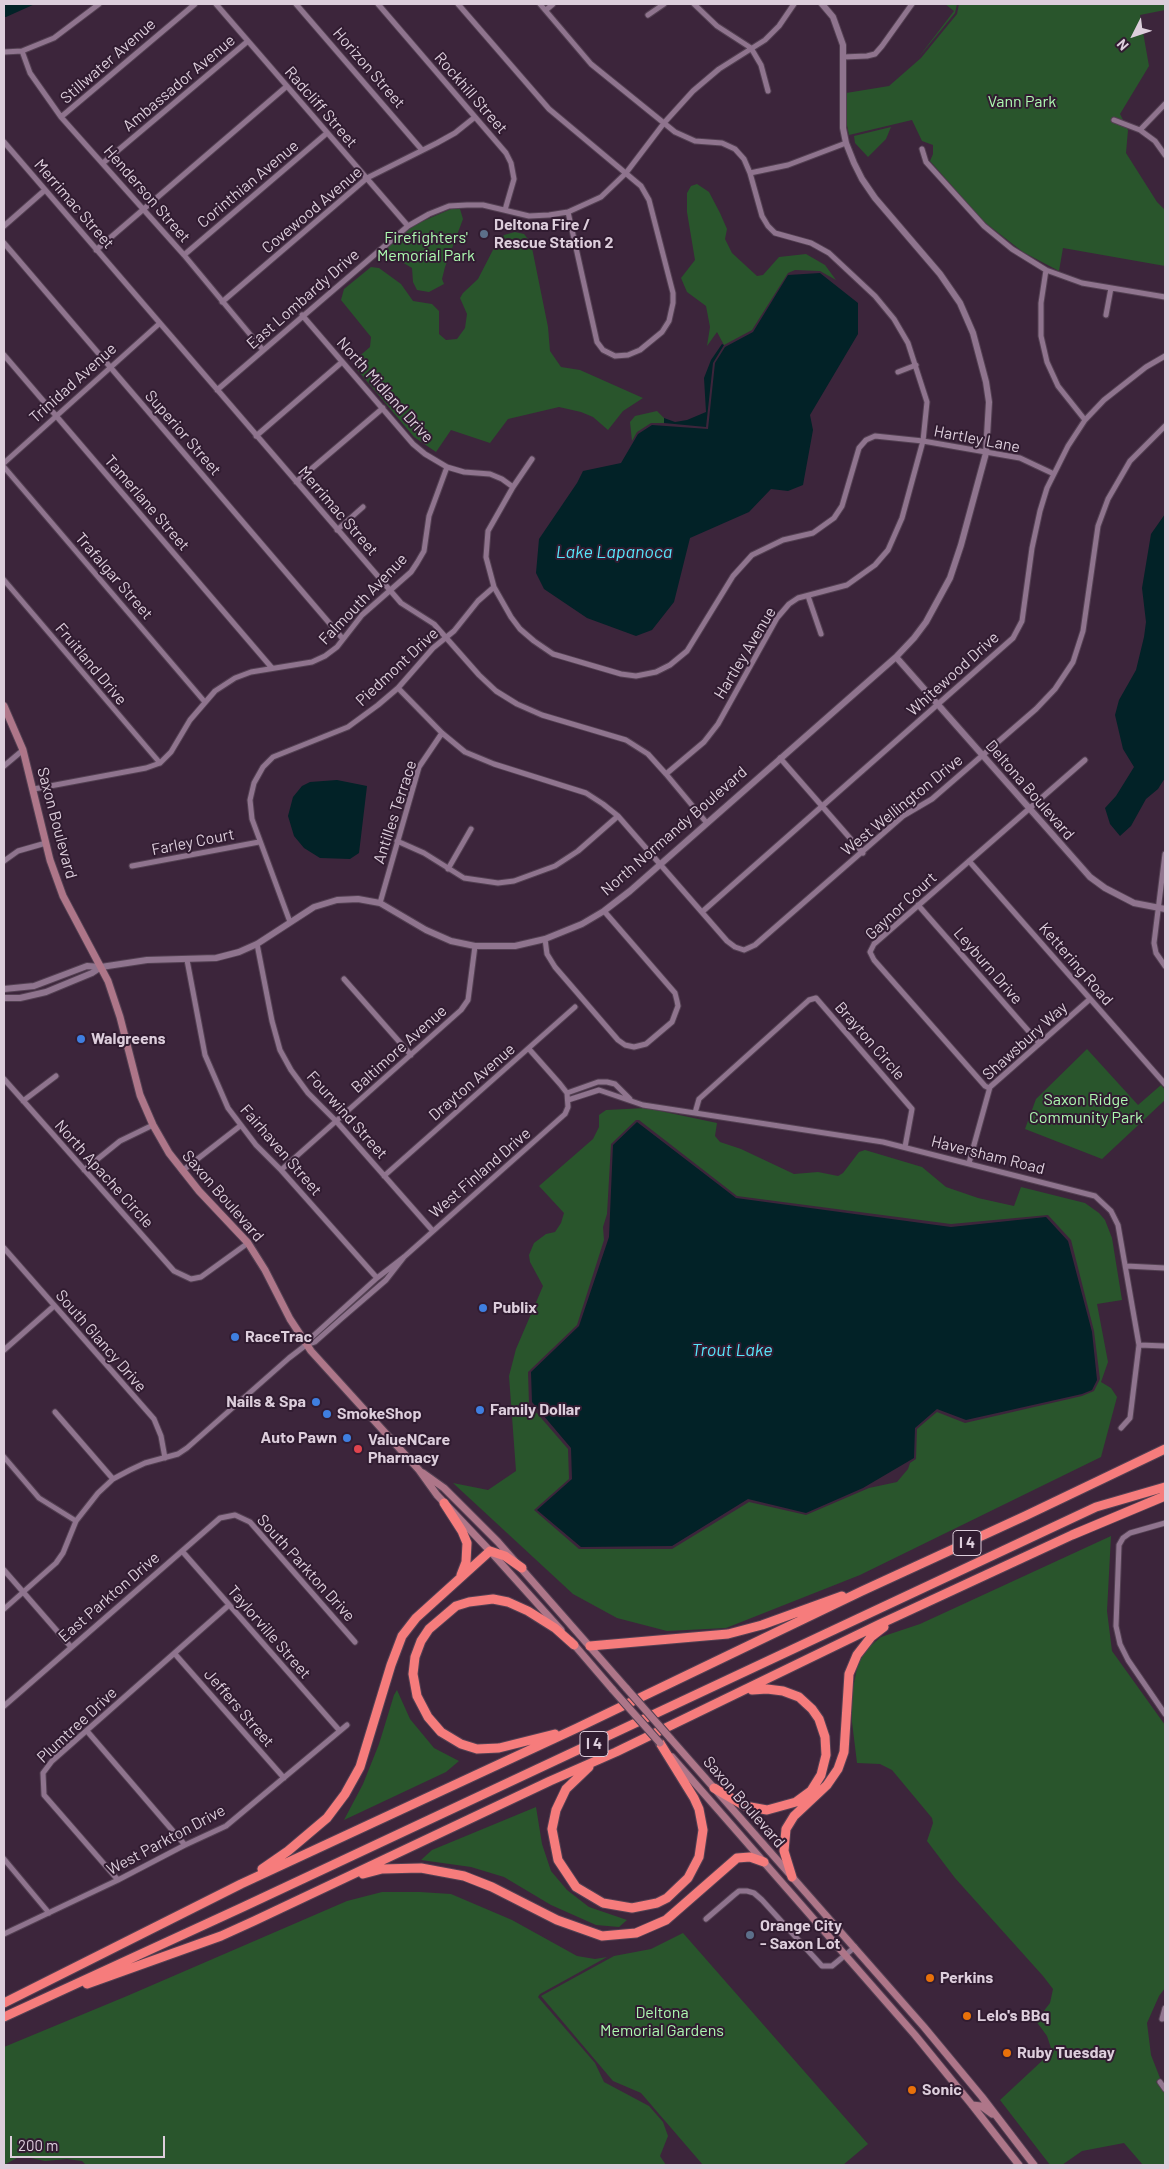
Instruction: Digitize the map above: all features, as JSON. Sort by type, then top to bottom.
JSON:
[{"type":"highway","name":"I 4","points":[[4,2003],[241,1884],[577,1728],[862,1591],[1165,1449]]},
{"type":"highway","name":"I 4","points":[[4,2017],[244,1907],[1096,1507],[1165,1487]]},
{"type":"highway","points":[[24,2007],[220,1936],[550,1781],[616,1752],[880,1624],[1072,1535],[1165,1496]]},
{"type":"highway","points":[[444,1503],[467,1542],[466,1562],[458,1580]]},
{"type":"highway","points":[[241,1884],[288,1851],[327,1818],[345,1794],[360,1767],[391,1665],[402,1636],[416,1618],[490,1551],[505,1556],[522,1568]]},
{"type":"highway","points":[[590,1646],[728,1634],[762,1625],[829,1599],[862,1591]]},
{"type":"highway","points":[[574,1645],[555,1628],[535,1615],[508,1602],[493,1599],[469,1602],[456,1606],[429,1629],[421,1641],[415,1657],[413,1674],[417,1696],[428,1717],[442,1732],[461,1744],[477,1749],[500,1748],[577,1728]]},
{"type":"highway","points":[[792,1877],[784,1851],[786,1829],[794,1816],[826,1785],[838,1769],[844,1752],[849,1674],[857,1655],[879,1630],[915,1609]]},
{"type":"highway","points":[[714,1788],[735,1802],[751,1808],[767,1810],[778,1808],[796,1802],[807,1794],[816,1782],[824,1765],[826,1755],[824,1729],[819,1719],[806,1703],[791,1694],[776,1689],[759,1689],[740,1693]]},
{"type":"highway","points":[[616,1752],[588,1768],[566,1789],[554,1819],[553,1840],[562,1869],[584,1894],[612,1906],[640,1907],[667,1898],[681,1885],[694,1868],[702,1843],[703,1830],[699,1809],[660,1743]]},
{"type":"highway","points":[[339,1881],[382,1869],[421,1868],[464,1876],[492,1887],[557,1920],[602,1936],[636,1933],[666,1920],[737,1858],[750,1857],[764,1862]]},
{"type":"main road","name":"Saxon Boulevard","points":[[4,706],[23,750],[46,842],[63,896],[101,967],[119,1014],[140,1095],[153,1126],[182,1171],[248,1243],[266,1270],[290,1319],[306,1345],[369,1417],[419,1470],[444,1503],[490,1551],[574,1645],[845,1955],[960,2089],[1019,2165]]},
{"type":"main road","name":"Saxon Boulevard","points":[[419,1470],[444,1488],[522,1568],[855,1947],[982,2097],[1034,2165]]},
{"type":"main road","points":[[960,2089],[972,2096],[982,2097]]},
{"type":"main road","points":[[972,2105],[981,2106],[998,2118]]},
{"type":"street","points":[[4,52],[22,51],[54,38],[99,4]]},
{"type":"street","name":"Stillwater Avenue","points":[[62,117],[194,4]]},
{"type":"street","name":"Radcliff Street","points":[[216,4],[408,226]]},
{"type":"street","name":"Horizon Street","points":[[296,4],[422,150]]},
{"type":"street","name":"Rockhill Street","points":[[378,4],[506,153],[512,163],[514,179],[505,210]]},
{"type":"street","points":[[458,4],[549,109],[641,186],[649,200],[673,303],[669,321],[662,332],[640,350],[628,355],[615,356],[603,350],[597,342],[568,212]]},
{"type":"street","name":"Hartley Avenue","points":[[540,4],[591,64],[664,123],[685,138],[695,141],[722,143],[735,149],[744,159],[750,173],[762,216],[768,226],[775,233],[811,243],[830,253],[875,296],[894,319],[908,343],[927,402],[923,441],[902,518],[888,550],[875,565],[847,585],[798,598],[789,604],[777,618],[718,724],[704,742],[666,774]]},
{"type":"street","points":[[546,10],[553,4]]},
{"type":"street","points":[[648,16],[664,4]]},
{"type":"street","points":[[694,4],[717,26],[751,48],[761,65],[768,91]]},
{"type":"street","name":"East Lombardy Drive","points":[[217,390],[302,315],[408,226],[428,214],[449,206],[482,205],[529,216],[568,212],[600,196],[626,173],[664,123],[693,92],[719,69],[766,40],[779,26],[794,4]]},
{"type":"street","name":"North Normandy Boulevard","points":[[4,989],[34,986],[87,966],[101,967],[130,961],[216,958],[239,952],[257,944],[314,907],[337,900],[358,899],[380,903],[426,930],[451,941],[475,946],[515,946],[545,939],[582,924],[604,911],[661,864],[706,822],[896,657],[926,622],[950,578],[962,545],[986,453],[989,402],[986,382],[973,333],[960,304],[940,274],[862,179],[846,142],[842,111],[843,45],[838,26],[822,4]]},
{"type":"street","points":[[843,58],[875,54],[912,4]]},
{"type":"street","name":"Ambassador Avenue","points":[[104,163],[248,41]]},
{"type":"street","name":"Henderson Street","points":[[22,51],[30,73],[62,117],[184,255],[263,350]]},
{"type":"street","points":[[96,250],[287,86]]},
{"type":"street","points":[[1140,130],[1165,104]]},
{"type":"street","name":"Covewood Avenue","points":[[222,302],[367,178],[455,133],[475,117]]},
{"type":"street","points":[[1114,120],[1140,130],[1155,142],[1165,155]]},
{"type":"street","name":"Corinthian Avenue","points":[[184,255],[328,133]]},
{"type":"street","name":"Merrimac Street","points":[[4,142],[401,603],[434,624],[479,676],[503,696],[542,715],[626,740],[648,754],[706,822]]},
{"type":"street","points":[[750,173],[788,165],[846,142]]},
{"type":"street","points":[[922,149],[926,162],[984,226],[1012,249],[1046,270],[1082,283],[1165,297]]},
{"type":"street","points":[[4,226],[45,190]]},
{"type":"street","name":"Superior Street","points":[[4,243],[343,638]]},
{"type":"street","points":[[1046,270],[1041,303],[1041,336],[1047,362],[1058,386],[1085,420]]},
{"type":"street","points":[[1106,315],[1111,288]]},
{"type":"street","name":"North Midland Drive","points":[[302,315],[413,444],[425,454],[447,467],[464,472],[490,474],[502,479],[513,487]]},
{"type":"street","name":"Trinidad Avenue","points":[[4,463],[160,323]]},
{"type":"street","name":"Tamerlane Street","points":[[4,355],[272,668]]},
{"type":"street","name":"Whitewood Drive","points":[[702,912],[1013,638],[1022,621],[1032,548],[1040,511],[1054,474],[1068,446],[1085,420],[1104,400],[1127,380],[1165,356]]},
{"type":"street","points":[[256,436],[342,362]]},
{"type":"street","points":[[898,372],[916,365]]},
{"type":"street","points":[[296,482],[383,408]]},
{"type":"street","name":"West Wellington Drive","points":[[702,912],[727,941],[735,947],[744,950],[755,945],[903,816],[932,799],[1036,708],[1055,688],[1073,662],[1083,631],[1098,526],[1108,499],[1130,461],[1165,426]]},
{"type":"street","name":"Hartley Lane","points":[[532,459],[513,487],[488,531],[486,557],[494,587],[510,617],[520,629],[546,650],[553,654],[621,674],[636,676],[656,672],[670,665],[687,651],[734,576],[752,555],[783,540],[813,533],[834,518],[842,506],[859,448],[866,440],[875,436],[923,441],[1020,458],[1054,474]]},
{"type":"street","name":"Trafalgar Street","points":[[4,467],[204,701]]},
{"type":"street","name":"Falmouth Avenue","points":[[160,763],[171,752],[204,701],[215,691],[235,678],[272,668],[312,662],[325,656],[343,638],[362,614],[411,572],[424,551],[429,516],[447,467]]},
{"type":"street","points":[[337,530],[363,507]]},
{"type":"street","name":"Fruitland Drive","points":[[4,580],[160,763]]},
{"type":"street","name":"Piedmont Drive","points":[[290,922],[252,819],[250,800],[254,783],[263,767],[273,757],[348,726],[378,705],[398,688],[446,636],[464,621],[478,601],[494,587]]},
{"type":"street","points":[[808,596],[821,634]]},
{"type":"street","name":"Deltona Boulevard","points":[[896,657],[1090,877],[1105,888],[1134,903],[1165,910]]},
{"type":"street","points":[[398,688],[442,733],[466,752],[494,764],[586,794],[618,816],[702,912]]},
{"type":"street","name":"Antilles Terrace","points":[[380,903],[419,767],[442,733]]},
{"type":"street","points":[[4,766],[23,750]]},
{"type":"street","points":[[780,758],[863,852]]},
{"type":"street","name":"Gaynor Court","points":[[989,1088],[874,960],[870,952],[874,944],[1030,810],[1085,760]]},
{"type":"street","points":[[34,789],[146,768],[160,763]]},
{"type":"street","points":[[397,840],[424,853],[464,878],[483,882],[514,881],[555,866],[578,851],[618,816]]},
{"type":"street","points":[[448,869],[471,830]]},
{"type":"street","points":[[4,861],[18,851],[46,842]]},
{"type":"street","name":"Farley Court","points":[[132,866],[259,842]]},
{"type":"street","points":[[1165,854],[1154,943],[1156,953],[1165,966]]},
{"type":"street","name":"Kettering Road","points":[[969,861],[1165,1084]]},
{"type":"street","name":"Leyburn Drive","points":[[918,905],[1039,1043]]},
{"type":"street","points":[[545,939],[548,954],[555,967],[618,1040],[625,1045],[646,1044],[672,1022],[678,1006],[674,993],[604,911]]},
{"type":"street","name":"Fourwind Street","points":[[257,944],[272,1021],[280,1050],[291,1070],[308,1093],[336,1121],[432,1230]]},
{"type":"street","name":"Baltimore Avenue","points":[[281,1170],[461,1010],[468,1000],[475,946]]},
{"type":"street","name":"Fairhaven Street","points":[[187,960],[205,1055],[228,1108],[240,1126],[377,1278]]},
{"type":"street","name":"North Normandy Boulevard","points":[[4,998],[20,998],[46,992],[92,973],[101,967]]},
{"type":"street","points":[[344,979],[411,1055]]},
{"type":"street","name":"Brayton Circle","points":[[695,1113],[699,1098],[809,1000],[816,998],[912,1109],[905,1148]]},
{"type":"street","name":"Shawsbury Way","points":[[969,1163],[989,1088],[1090,999]]},
{"type":"street","name":"Drayton Avenue","points":[[384,1176],[575,1007]]},
{"type":"street","points":[[529,1049],[567,1093],[568,1100]]},
{"type":"street","points":[[23,1101],[56,1076]]},
{"type":"street","name":"North Apache Circle","points":[[4,1079],[174,1271],[191,1279],[205,1275],[248,1243]]},
{"type":"street","name":"Haversham Road","points":[[567,1093],[598,1082],[607,1082],[615,1084],[631,1100]]},
{"type":"street","name":"Haversham Road","points":[[568,1100],[599,1090],[643,1105],[883,1142],[1081,1191],[1101,1200],[1115,1216],[1126,1266],[1139,1345],[1130,1418],[1121,1428]]},
{"type":"street","name":"West Finland Drive","points":[[4,1609],[60,1558],[70,1540],[76,1521],[98,1492],[113,1479],[145,1463],[178,1454],[187,1448],[306,1345],[312,1337],[377,1278],[560,1121],[568,1107],[568,1100]]},
{"type":"street","points":[[84,1170],[120,1141],[153,1126]]},
{"type":"street","points":[[182,1171],[240,1126]]},
{"type":"street","name":"South Glancy Drive","points":[[4,1248],[154,1419],[161,1436],[165,1458]]},
{"type":"street","name":"West Finland Drive","points":[[306,1345],[315,1342],[386,1280],[404,1256]]},
{"type":"street","points":[[1126,1266],[1165,1268]]},
{"type":"street","points":[[377,1278],[386,1280]]},
{"type":"street","points":[[4,1350],[54,1306]]},
{"type":"street","points":[[1139,1345],[1165,1346]]},
{"type":"street","points":[[55,1412],[113,1479]]},
{"type":"street","points":[[4,1457],[39,1498],[76,1521]]},
{"type":"street","name":"East Parkton Drive","points":[[4,1706],[220,1518],[235,1515]]},
{"type":"street","name":"South Parkton Drive","points":[[235,1515],[250,1522],[355,1642]]},
{"type":"street","points":[[1165,1522],[1130,1533],[1122,1538],[1119,1545],[1116,1626],[1120,1644],[1128,1660],[1165,1714]]},
{"type":"street","name":"Taylorville Street","points":[[182,1551],[339,1730]]},
{"type":"street","points":[[4,1570],[71,1647]]},
{"type":"street","name":"Plumtree Drive","points":[[118,1880],[44,1795],[42,1780],[45,1769],[229,1606]]},
{"type":"street","name":"Jeffers Street","points":[[175,1654],[284,1778]]},
{"type":"street","name":"West Parkton Drive","points":[[4,1934],[226,1826],[347,1725]]},
{"type":"street","points":[[87,1731],[185,1845]]},
{"type":"street","points":[[4,1859],[49,1913]]},
{"type":"street","points":[[706,1919],[739,1891],[747,1891],[754,1893],[762,1900],[822,1966],[832,1966],[855,1947]]},
{"type":"street","points":[[1162,2019],[1165,2008]]},
{"type":"street","points":[[1160,2082],[1165,2089]]},
{"type":"green space","points":[[945,4],[957,4],[955,13],[918,58],[954,11]]},
{"type":"green space","name":"Vann Park","points":[[959,4],[1165,4],[1165,10],[1140,15],[1149,66],[1120,114],[1128,130],[1126,153],[1157,202],[1165,210],[1165,266],[1063,248],[1059,271],[1023,252],[983,221],[930,161],[933,154],[933,145],[922,141],[912,120],[849,135],[845,116],[846,93],[889,86],[921,58],[957,14]]},
{"type":"green space","points":[[891,127],[886,139],[868,157],[855,143],[854,136]]},
{"type":"green space","points":[[697,184],[709,192],[720,213],[727,229],[725,239],[732,253],[757,276],[763,275],[779,257],[806,254],[825,265],[836,280],[820,271],[795,270],[788,273],[752,330],[724,345],[717,332],[707,346],[710,327],[706,306],[687,292],[681,278],[695,260],[687,212],[687,193],[691,186]]},
{"type":"green space","name":"Firefighters' Memorial Park","points":[[451,209],[460,209],[463,219],[445,267],[442,279],[444,284],[429,292],[417,290],[413,282],[412,268],[390,255],[387,246],[414,225]]},
{"type":"green space","points":[[515,232],[524,234],[531,243],[548,327],[550,351],[561,367],[580,370],[643,398],[623,411],[608,430],[593,417],[559,407],[508,419],[490,443],[451,430],[436,452],[414,437],[354,366],[356,359],[370,347],[371,337],[341,300],[344,289],[371,267],[379,268],[401,284],[413,301],[432,304],[439,311],[439,334],[446,340],[457,339],[465,328],[467,314],[460,298],[478,279],[495,246],[504,235]]},
{"type":"green space","points":[[657,411],[664,418],[664,423],[651,423],[637,432],[632,441],[630,422],[635,416]]},
{"type":"green space","name":"Saxon Ridge Community Park","points":[[1087,1049],[1138,1105],[1161,1085],[1165,1090],[1165,1100],[1102,1159],[1025,1129],[1036,1099]]},
{"type":"green space","points":[[646,1108],[717,1123],[715,1136],[720,1142],[741,1149],[794,1174],[818,1172],[838,1176],[843,1173],[859,1152],[865,1150],[922,1167],[946,1187],[978,1198],[1014,1206],[1021,1187],[1085,1203],[1105,1220],[1112,1238],[1122,1300],[1097,1304],[1108,1362],[1101,1382],[1111,1388],[1117,1397],[1101,1457],[860,1575],[726,1628],[667,1631],[617,1618],[573,1594],[453,1483],[488,1490],[516,1471],[509,1376],[516,1349],[543,1286],[530,1262],[529,1255],[534,1243],[546,1234],[555,1232],[561,1223],[564,1213],[539,1186],[593,1139],[599,1127],[599,1115],[606,1110]],"holes":[[[636,1120],[639,1120],[737,1196],[951,1224],[1048,1215],[1071,1240],[1094,1331],[1100,1379],[1094,1391],[1082,1396],[965,1423],[937,1412],[917,1429],[916,1459],[910,1463],[908,1469],[897,1482],[869,1488],[806,1515],[749,1502],[672,1549],[579,1549],[534,1510],[569,1479],[568,1449],[529,1404],[528,1372],[577,1325],[604,1240],[603,1227],[607,1214],[611,1144]]]},
{"type":"green space","points":[[1111,1536],[1107,1611],[1112,1651],[1165,1725],[1165,1988],[1159,1996],[1147,2023],[1151,2055],[1160,2078],[1156,2082],[1165,2093],[1165,2165],[1143,2165],[1124,2143],[1082,2151],[1062,2165],[1050,2165],[1000,2100],[1044,2059],[1051,2048],[1047,2036],[1036,2021],[1050,2003],[1053,1989],[955,1878],[927,1841],[933,1823],[932,1818],[892,1770],[880,1764],[857,1763],[852,1722],[852,1693],[857,1668],[864,1651],[881,1637],[920,1624]]},
{"type":"green space","points":[[397,1690],[410,1719],[434,1748],[459,1761],[446,1772],[344,1820],[363,1784]]},
{"type":"green space","points":[[536,1807],[542,1844],[551,1871],[567,1890],[589,1907],[627,1920],[619,1927],[596,1925],[551,1905],[504,1877],[471,1867],[421,1860],[432,1850]]},
{"type":"green space","points":[[382,1892],[451,1894],[512,1920],[577,1956],[595,1959],[607,1957],[540,1994],[538,1997],[595,2063],[604,2082],[649,2106],[663,2122],[668,2136],[660,2156],[666,2165],[86,2165],[82,2161],[67,2159],[45,2161],[26,2157],[17,2158],[4,2165],[4,2047],[347,1901]]},
{"type":"green space","name":"Deltona Memorial Gardens","points":[[683,1933],[868,2144],[843,2165],[703,2165],[641,2093],[613,2081],[541,1996],[614,1956],[651,1949]]},
{"type":"water","points":[[4,4],[35,4],[4,17]]},
{"type":"water","name":"Lake Lapanoca","points":[[820,273],[858,303],[858,334],[810,415],[813,430],[803,485],[788,491],[771,489],[749,512],[690,538],[674,602],[652,630],[636,636],[587,618],[544,589],[536,573],[539,539],[583,471],[621,463],[638,434],[652,425],[708,429],[715,363],[725,347],[753,332],[788,275]]},
{"type":"water","points":[[722,344],[724,345],[713,363],[706,427],[664,423],[664,418],[675,422],[687,420],[706,412],[704,378],[711,360]]},
{"type":"water","points":[[1165,514],[1165,778],[1158,789],[1146,799],[1131,826],[1120,836],[1110,824],[1105,808],[1116,796],[1134,767],[1123,749],[1115,715],[1119,700],[1136,670],[1146,622],[1142,588],[1151,534]]},
{"type":"water","points":[[337,780],[367,786],[359,853],[350,859],[320,858],[304,848],[294,836],[288,816],[293,797],[302,786],[310,782]]},
{"type":"water","name":"Trout Lake","points":[[637,1122],[736,1198],[951,1227],[1046,1217],[1068,1241],[1092,1332],[1097,1380],[1092,1390],[1082,1394],[966,1420],[937,1409],[915,1428],[914,1458],[863,1488],[806,1513],[748,1499],[672,1546],[581,1547],[537,1510],[572,1479],[571,1448],[532,1402],[531,1372],[579,1326],[609,1237],[613,1145]]},
{"type":"place","name":"Deltona Fire / Rescue Station 2","points":[[484,234]]},
{"type":"place","name":"Walgreens","points":[[81,1039]]},
{"type":"place","name":"Publix","points":[[483,1308]]},
{"type":"place","name":"RaceTrac","points":[[235,1337]]},
{"type":"place","name":"Nails & Spa","points":[[316,1402]]},
{"type":"place","name":"Family Dollar","points":[[480,1410]]},
{"type":"place","name":"SmokeShop","points":[[327,1414]]},
{"type":"place","name":"Auto Pawn","points":[[347,1438]]},
{"type":"place","name":"ValueNCare Pharmacy","points":[[358,1449]]},
{"type":"place","name":"Orange City - Saxon Lot","points":[[750,1935]]},
{"type":"place","name":"Perkins","points":[[930,1978]]},
{"type":"place","name":"Lelo's BBq","points":[[967,2016]]},
{"type":"place","name":"Ruby Tuesday","points":[[1007,2053]]},
{"type":"place","name":"Sonic","points":[[912,2090]]}]
